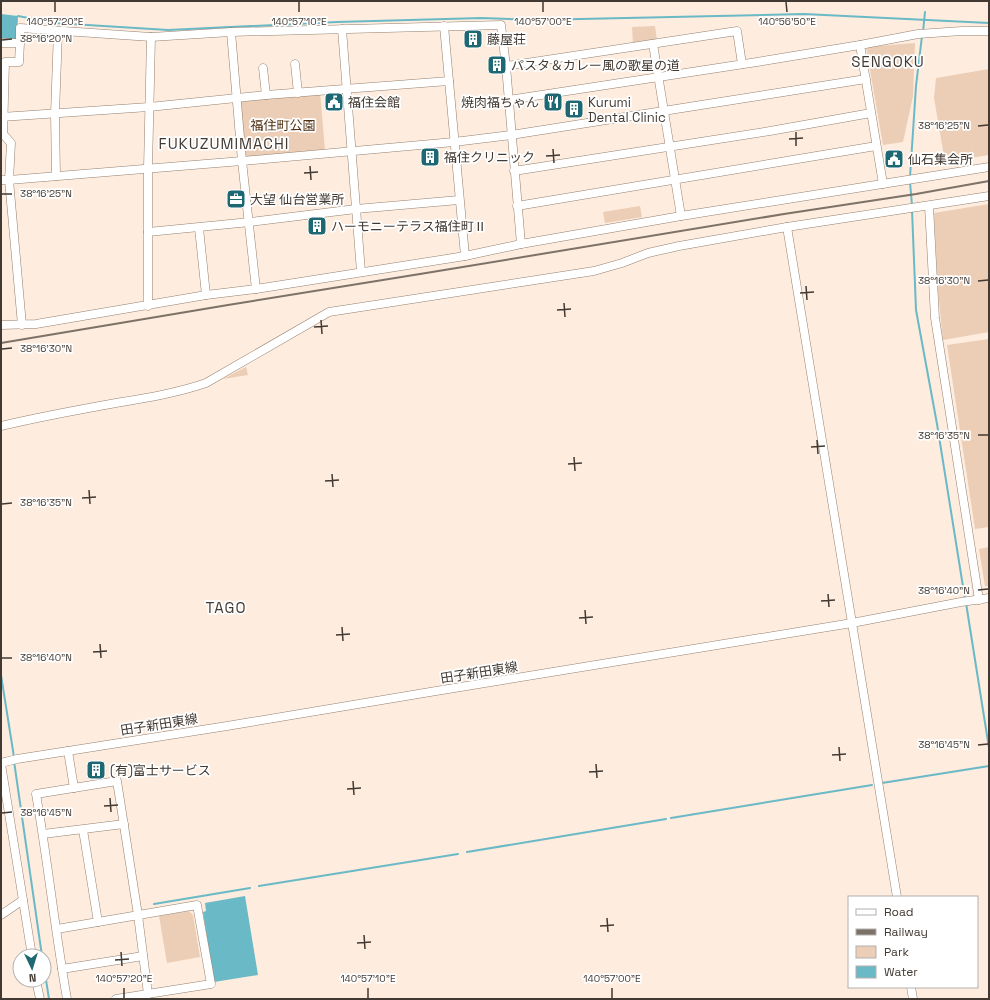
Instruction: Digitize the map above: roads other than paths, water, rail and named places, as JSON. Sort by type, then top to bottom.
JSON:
[{"type":"street","points":[[22,325],[5,180],[11,144],[3,134],[2,117],[5,62],[19,62],[20,28],[151,37],[231,32],[501,25],[506,66],[521,244]]},
{"type":"street","points":[[444,26],[465,256]]},
{"type":"street","points":[[342,29],[361,272]]},
{"type":"street","points":[[56,176],[55,114],[58,31]]},
{"type":"street","points":[[506,66],[737,31],[742,64]]},
{"type":"street","points":[[508,100],[742,64],[918,34],[989,31]]},
{"type":"street","points":[[231,32],[242,161],[250,222],[256,289]]},
{"type":"street","points":[[148,306],[148,168],[151,37]]},
{"type":"street","points":[[1,43],[20,43]]},
{"type":"street","points":[[653,44],[681,216]]},
{"type":"street","points":[[860,45],[883,184]]},
{"type":"street","points":[[295,64],[298,93]]},
{"type":"street","points":[[262,68],[266,95]]},
{"type":"street","points":[[5,180],[454,142],[663,112],[866,79]]},
{"type":"street","points":[[2,117],[149,107],[266,95],[448,81]]},
{"type":"street","points":[[514,171],[871,114]]},
{"type":"street","points":[[517,206],[876,146]]},
{"type":"street","points":[[1,325],[36,324],[206,295],[256,289],[465,256],[521,244],[681,216],[989,167]]},
{"type":"street","points":[[1,426],[38,417],[146,398],[191,388],[206,383],[329,312],[594,271],[622,263],[648,253],[787,227],[989,196]]},
{"type":"street","points":[[148,232],[199,228],[356,209],[460,200]]},
{"type":"street","points":[[929,206],[935,318],[979,600],[989,598]]},
{"type":"street","points":[[787,227],[897,896]]},
{"type":"street","points":[[199,228],[206,295]]},
{"type":"street","name":"田子新田東線","points":[[1,763],[852,623],[960,602],[979,600]]},
{"type":"street","points":[[68,751],[74,788]]},
{"type":"street","points":[[1,763],[31,948]]},
{"type":"street","points":[[67,999],[36,794],[117,781],[138,915],[148,994]]},
{"type":"street","points":[[43,834],[124,824]]},
{"type":"street","points":[[83,830],[98,922]]},
{"type":"street","points":[[1,915],[23,900]]},
{"type":"street","points":[[57,929],[197,905],[211,984],[116,999]]},
{"type":"street","points":[[62,969],[143,956]]},
{"type":"street","points":[[38,988],[40,999]]},
{"type":"street","points":[[911,988],[913,999]]},
{"type":"water","points":[[1,14],[18,16],[17,39],[1,38]]},
{"type":"water","points":[[245,896],[258,975],[214,982],[203,912],[206,911],[205,903]]},
{"type":"waterway","points":[[923,32],[925,12]]},
{"type":"waterway","points":[[18,16],[55,23],[168,30],[337,22],[482,18],[534,20],[804,14],[989,23]]},
{"type":"waterway","points":[[910,177],[916,86],[922,36]]},
{"type":"waterway","points":[[910,182],[912,205]]},
{"type":"waterway","points":[[912,210],[916,310],[937,424],[965,599]]},
{"type":"waterway","points":[[966,603],[989,748]]},
{"type":"waterway","points":[[1,675],[14,757]]},
{"type":"waterway","points":[[14,761],[41,948]]},
{"type":"waterway","points":[[882,783],[989,766]]},
{"type":"waterway","points":[[671,818],[872,785]]},
{"type":"waterway","points":[[467,852],[666,819]]},
{"type":"waterway","points":[[259,886],[458,854]]},
{"type":"waterway","points":[[154,904],[250,888]]},
{"type":"waterway","points":[[47,988],[49,999]]},
{"type":"railway","points":[[1,343],[989,181]]},
{"type":"place","name":"藤屋荘","points":[[473,39]]},
{"type":"place","name":"パスタ＆カレー風の歌星の道","points":[[497,65]]},
{"type":"place","name":"福住会館","points":[[334,102]]},
{"type":"place","name":"焼肉福ちゃん","points":[[553,102]]},
{"type":"place","name":"Kurumi Dental Clinic","points":[[574,109]]},
{"type":"place","name":"福住クリニック","points":[[430,157]]},
{"type":"place","name":"仙石集会所","points":[[894,159]]},
{"type":"place","name":"大望 仙台営業所","points":[[236,199]]},
{"type":"place","name":"ハーモニーテラス福住町Ⅱ","points":[[317,226]]},
{"type":"place","name":"(有)富士サービス","points":[[96,770]]},
{"type":"district","name":"SENGOKU","points":[[888,62]]},
{"type":"district","name":"FUKUZUMIMACHI","points":[[224,144]]},
{"type":"district","name":"TAGO","points":[[226,608]]},
{"type":"park label","name":"福住町公園","points":[[283,125]]}]
